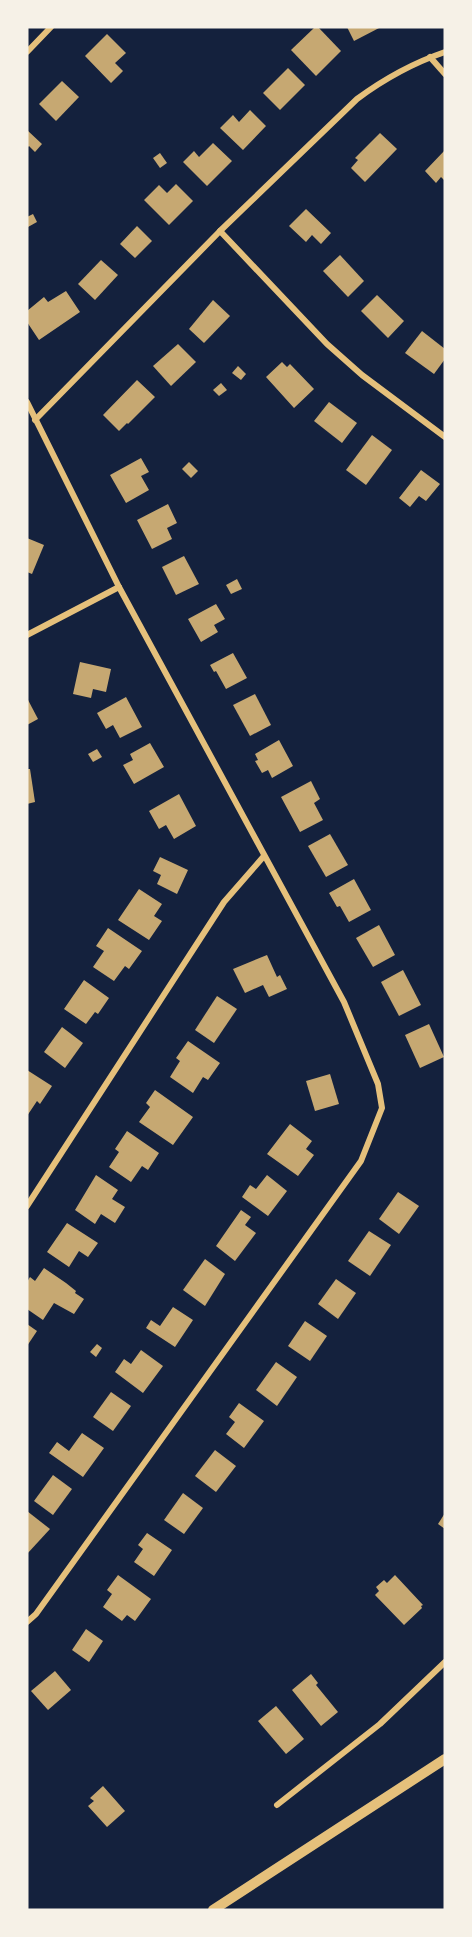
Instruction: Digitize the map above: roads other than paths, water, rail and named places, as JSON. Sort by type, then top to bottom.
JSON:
[{"type":"street","points":[[27,52],[51,27]]},
{"type":"street","points":[[35,420],[220,231],[357,99],[383,80],[445,52]]},
{"type":"street","points":[[430,57],[445,74]]},
{"type":"street","points":[[220,231],[327,344],[362,375],[445,437]]},
{"type":"street","points":[[27,402],[119,587],[344,1002],[378,1084],[382,1108],[361,1161],[36,1614],[27,1622]]},
{"type":"street","points":[[27,635],[119,587]]},
{"type":"street","points":[[27,1206],[224,903],[264,856]]},
{"type":"street","points":[[277,1805],[380,1724],[445,1662]]},
{"type":"street","points":[[213,1910],[445,1759]]}]
